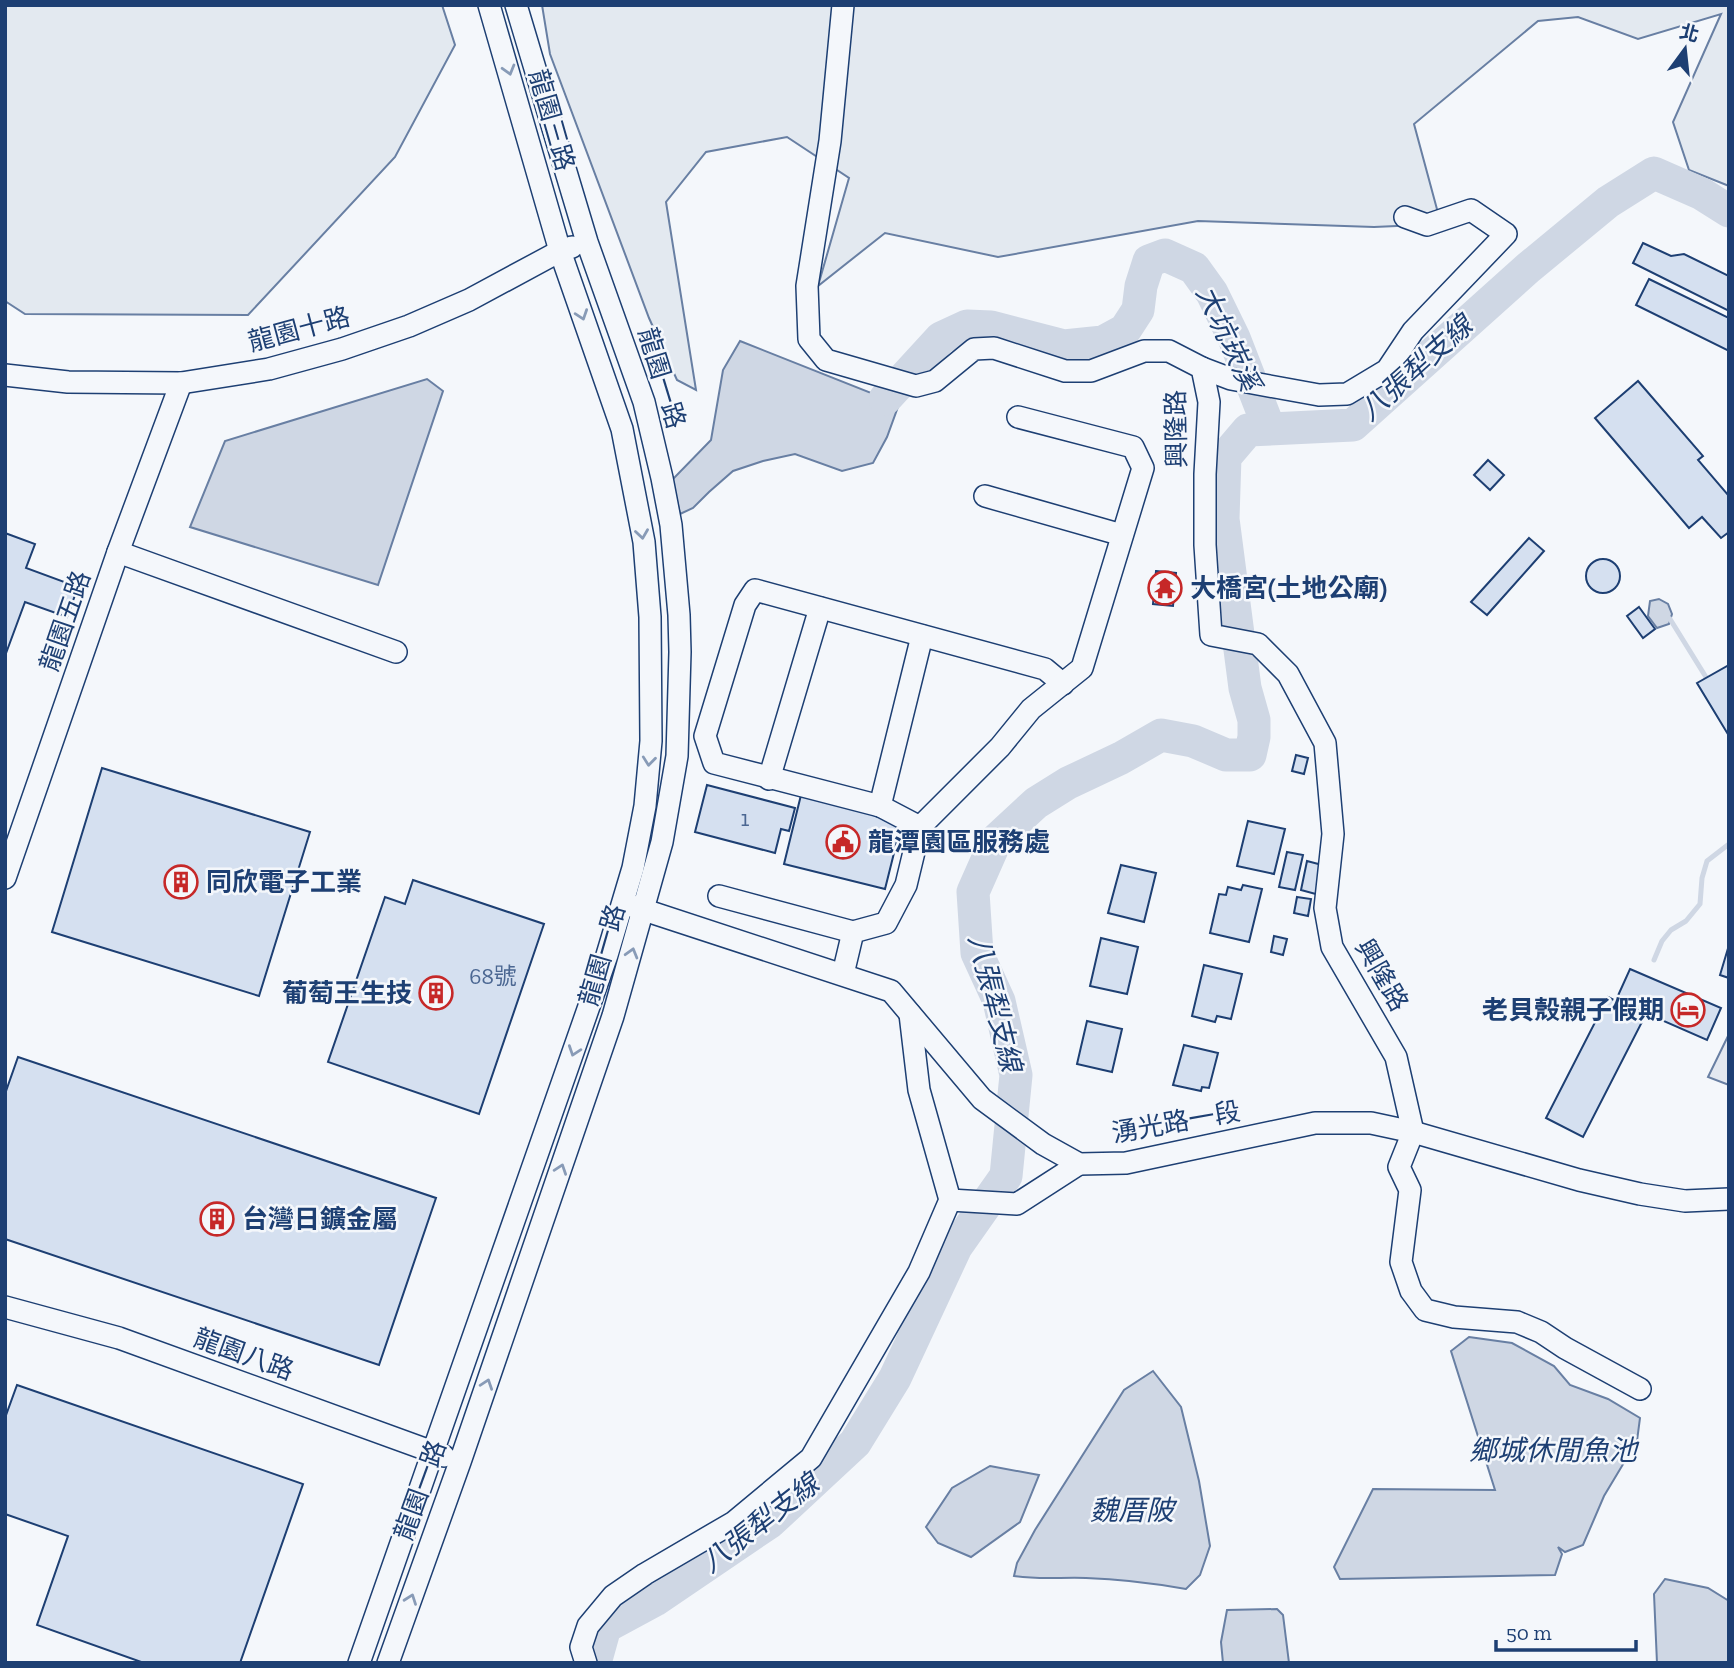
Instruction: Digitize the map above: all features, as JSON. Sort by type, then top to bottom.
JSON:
[{"type":"street","name":"龍園三路","points":[[489,5],[560,251]]},
{"type":"street","name":"龍園三路","points":[[516,5],[587,242]]},
{"type":"street","name":"興隆路","points":[[842,5],[830,141],[807,286],[809,338],[826,360],[916,386],[935,381],[974,349],[993,348],[1065,371],[1091,371],[1144,351],[1169,351],[1202,368],[1209,402],[1205,545],[1211,635],[1258,644],[1287,674],[1325,743],[1333,834],[1325,908],[1332,947],[1396,1057],[1413,1132]]},
{"type":"street","points":[[1202,368],[1231,380],[1319,395],[1347,394],[1387,370],[1413,331],[1506,234],[1471,209],[1427,225],[1405,217]]},
{"type":"street","name":"龍園十路","points":[[5,374],[68,382],[181,383],[269,369],[342,349],[409,326],[469,300],[560,251],[587,242]]},
{"type":"street","name":"龍園一路","points":[[388,1663],[613,1016],[662,842],[677,757],[680,652],[676,576],[668,513],[644,402],[587,242]]},
{"type":"street","name":"龍園一路","points":[[359,1663],[607,955],[633,868],[645,806],[651,741],[650,617],[644,542],[622,429],[560,251]]},
{"type":"street","name":"龍園五路","points":[[5,878],[118,552],[181,383]]},
{"type":"street","points":[[719,896],[853,932],[886,923],[906,885],[920,827],[1000,747],[1031,709],[1082,668],[1143,468],[1133,447],[1018,417]]},
{"type":"street","points":[[985,496],[1122,535]]},
{"type":"street","points":[[118,552],[396,652]]},
{"type":"street","points":[[920,827],[880,806],[714,763],[705,736],[745,605],[755,590],[1045,669],[1063,684]]},
{"type":"street","points":[[769,779],[820,608]]},
{"type":"street","points":[[880,806],[922,636]]},
{"type":"street","name":"湧光路一段","points":[[623,903],[891,992],[982,1099],[1043,1144],[1079,1164],[1126,1163],[1315,1123],[1371,1123],[1640,1194],[1685,1201],[1729,1199]]},
{"type":"street","points":[[843,974],[853,932]]},
{"type":"street","points":[[584,1661],[581,1647],[588,1626],[613,1596],[734,1522],[811,1458],[919,1272],[950,1200],[919,1090],[910,1014]]},
{"type":"street","points":[[1413,1132],[1399,1167],[1410,1190],[1401,1262],[1411,1291],[1425,1310],[1454,1317],[1517,1322],[1541,1332],[1640,1389]]},
{"type":"street","points":[[950,1200],[1017,1204],[1079,1164]]},
{"type":"street","name":"龍園八路","points":[[5,1307],[119,1338],[460,1462]]},
{"type":"shaded area","points":[[5,5],[442,5],[455,45],[395,157],[248,315],[25,314],[5,301]]},
{"type":"shaded area","points":[[542,5],[1729,5],[1729,186],[1689,170],[1673,122],[1721,14],[1638,39],[1578,17],[1538,21],[1414,124],[1441,224],[1374,227],[1198,221],[998,257],[885,233],[818,286],[849,178],[787,137],[706,152],[666,202],[696,390],[677,380],[649,318],[550,54]]},
{"type":"shaded area","points":[[1729,1034],[1729,1085],[1708,1077]]},
{"type":"water","points":[[740,341],[899,404],[887,437],[873,463],[842,471],[795,454],[763,461],[733,471],[693,508],[680,514],[672,480],[711,440],[723,370]]},
{"type":"water","points":[[427,379],[443,391],[378,585],[190,527],[225,441]]},
{"type":"water","points":[[1659,599],[1668,604],[1672,614],[1669,624],[1657,628],[1648,616],[1650,601]]},
{"type":"water","name":"鄉城休閒魚池","points":[[1469,1337],[1512,1343],[1554,1366],[1570,1385],[1608,1399],[1640,1418],[1637,1441],[1604,1496],[1583,1545],[1565,1552],[1558,1547],[1562,1554],[1555,1575],[1340,1579],[1334,1567],[1373,1489],[1495,1490],[1451,1351]]},
{"type":"water","name":"魏厝陂","points":[[1153,1371],[1181,1407],[1199,1481],[1210,1546],[1200,1575],[1186,1589],[1111,1579],[1014,1576],[1017,1563],[1035,1530],[1124,1390]]},
{"type":"water","points":[[990,1466],[1039,1475],[1020,1522],[971,1557],[938,1543],[926,1527],[952,1488]]},
{"type":"water","points":[[1665,1579],[1708,1588],[1729,1601],[1729,1663],[1657,1663],[1654,1594]]},
{"type":"water","points":[[1277,1609],[1283,1615],[1289,1663],[1223,1663],[1221,1642],[1227,1610]]},
{"type":"building","points":[[1643,243],[1671,256],[1684,254],[1729,276],[1729,311],[1633,263]]},
{"type":"building","points":[[1649,279],[1729,318],[1729,351],[1636,305]]},
{"type":"building","points":[[1638,381],[1703,456],[1698,460],[1729,496],[1729,532],[1721,538],[1702,517],[1689,528],[1595,418]]},
{"type":"building","points":[[1488,460],[1504,475],[1490,490],[1474,475]]},
{"type":"building","points":[[5,533],[35,544],[26,568],[78,587],[67,617],[25,602],[5,656]]},
{"type":"building","points":[[1529,538],[1544,551],[1487,615],[1471,602]]},
{"type":"building","points":[[1603,559],[1615,564],[1620,576],[1615,588],[1603,593],[1591,588],[1586,576],[1591,564]]},
{"type":"building","name":"大橋宮(土地公廟)","points":[[1156,571],[1176,573],[1173,606],[1153,604]]},
{"type":"building","points":[[1639,607],[1655,629],[1643,638],[1627,616]]},
{"type":"building","points":[[1729,665],[1729,736],[1697,683]]},
{"type":"building","points":[[1296,755],[1308,758],[1304,774],[1292,771]]},
{"type":"building","name":"同欣電子工業","points":[[102,768],[310,832],[259,996],[52,932]]},
{"type":"building","points":[[707,785],[795,808],[789,831],[781,829],[775,853],[695,832]]},
{"type":"building","name":"龍潭園區服務處","points":[[801,795],[902,821],[885,889],[784,864]]},
{"type":"building","points":[[1248,821],[1285,829],[1274,874],[1237,866]]},
{"type":"building","points":[[1287,852],[1303,855],[1295,890],[1279,887]]},
{"type":"building","points":[[1307,861],[1326,866],[1323,896],[1301,890]]},
{"type":"building","points":[[1121,865],[1156,873],[1144,922],[1108,913]]},
{"type":"building","name":"葡萄王生技","points":[[413,880],[544,924],[479,1114],[328,1062],[385,897],[405,904]]},
{"type":"building","points":[[1243,885],[1262,889],[1249,942],[1210,933],[1219,894],[1226,895],[1228,887],[1241,890]]},
{"type":"building","points":[[1297,897],[1311,899],[1308,916],[1294,913]]},
{"type":"building","points":[[1274,936],[1287,939],[1283,955],[1271,952]]},
{"type":"building","points":[[1101,938],[1138,947],[1127,994],[1090,986]]},
{"type":"building","points":[[1729,945],[1729,978],[1720,975]]},
{"type":"building","points":[[1204,965],[1242,974],[1231,1019],[1217,1016],[1215,1022],[1192,1016]]},
{"type":"building","points":[[1630,969],[1721,1008],[1707,1040],[1616,1000]]},
{"type":"building","points":[[1608,997],[1645,1016],[1583,1137],[1546,1118]]},
{"type":"building","points":[[1087,1021],[1122,1029],[1112,1072],[1077,1064]]},
{"type":"building","points":[[1184,1045],[1218,1053],[1209,1088],[1202,1087],[1201,1091],[1173,1085]]},
{"type":"building","name":"台灣日鑛金屬","points":[[18,1057],[436,1198],[379,1365],[5,1239],[5,1094]]},
{"type":"building","points":[[17,1385],[303,1484],[240,1663],[144,1663],[37,1625],[68,1536],[5,1514],[5,1418]]},
{"type":"waterway","name":"八張犁支線","points":[[595,1663],[605,1627],[655,1600],[770,1522],[855,1443],[895,1378],[956,1247],[1006,1176],[1016,1075],[999,1001],[977,953],[973,892],[996,840],[1036,803],[1068,783],[1161,735],[1193,741],[1226,755],[1250,755],[1254,720],[1245,688],[1223,519],[1225,457],[1248,430],[1353,425],[1528,268],[1608,202],[1654,173],[1702,194],[1729,211]]},
{"type":"waterway","name":"大坑崁溪","points":[[885,399],[941,338],[967,326],[991,327],[1064,346],[1103,342],[1125,330],[1138,310],[1141,286],[1149,261],[1165,255],[1194,268],[1212,293],[1234,338],[1269,428]]},
{"type":"waterway","points":[[1670,619],[1709,682]]},
{"type":"waterway","points":[[1654,960],[1662,941],[1671,930],[1686,921],[1700,904],[1702,878],[1707,861],[1729,844]]},
{"type":"place","name":"大橋宮(土地公廟)","points":[[1165,588]]},
{"type":"place","name":"龍潭園區服務處","points":[[843,842]]},
{"type":"place","name":"同欣電子工業","points":[[181,882]]},
{"type":"place","name":"葡萄王生技","points":[[436,993]]},
{"type":"place","name":"老貝殼親子假期","points":[[1688,1010]]},
{"type":"place","name":"台灣日鑛金屬","points":[[217,1219]]}]
